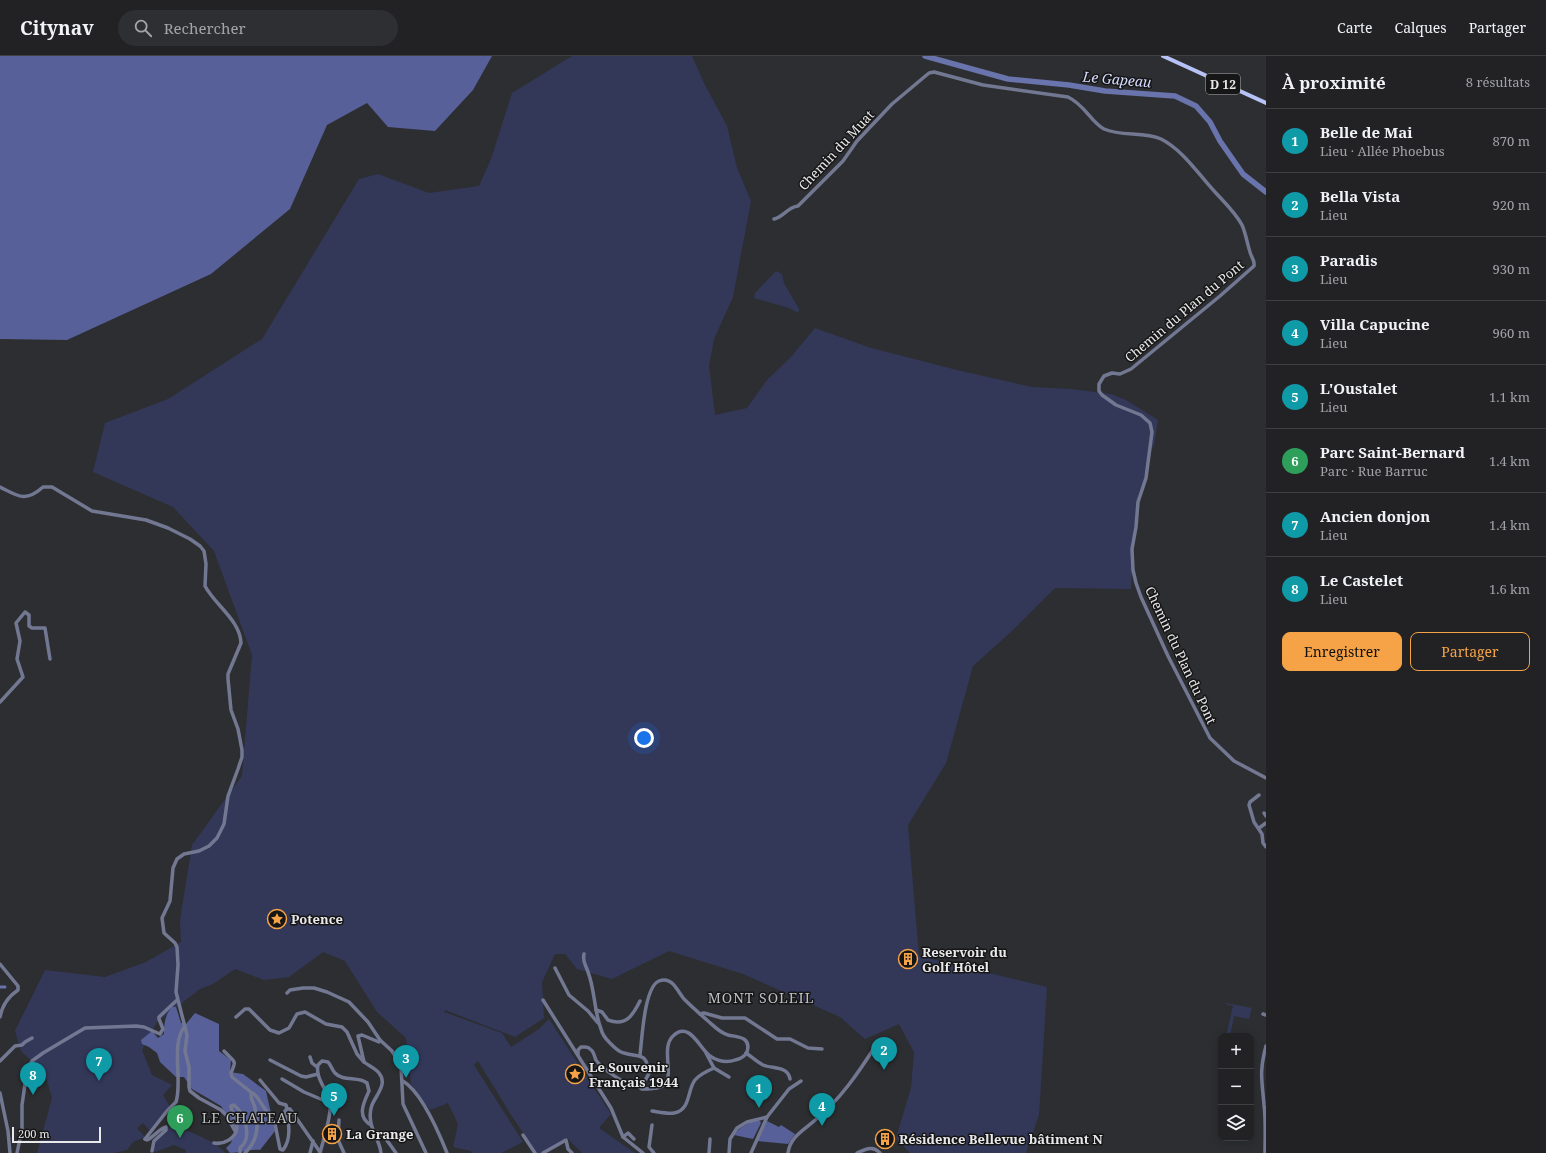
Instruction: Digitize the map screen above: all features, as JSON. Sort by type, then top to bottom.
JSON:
[{"type":"main road","name":"D 12","points":[[1163,56],[1266,103]]},
{"type":"street","name":"Chemin du Plan du Pont","points":[[892,104],[929,73],[934,72],[983,85],[1068,97],[1076,101],[1098,125],[1104,129],[1114,132],[1149,136],[1160,139],[1168,144],[1191,165],[1231,209],[1241,224],[1250,253],[1255,262],[1254,266],[1131,369],[1120,374],[1112,373],[1104,376],[1099,384],[1099,391],[1116,405],[1141,415],[1150,423],[1152,432],[1146,478],[1138,502],[1132,549],[1133,570],[1141,597],[1168,656],[1210,738],[1234,761],[1266,778]]},
{"type":"street","name":"Chemin du Muat","points":[[774,219],[780,218],[787,211],[798,206],[843,161],[858,141],[892,104]]},
{"type":"street","points":[[0,487],[14,495],[22,497],[36,493],[43,487],[52,487],[92,511],[146,520],[159,524],[200,546],[206,556],[204,586],[233,623],[241,638],[241,643],[228,674],[228,679],[231,710],[238,729],[242,757],[230,790],[224,824],[217,838],[209,846],[199,851],[184,854],[177,858],[173,868],[170,901],[162,918],[164,933],[175,943],[177,947],[178,966],[175,989],[187,1035],[185,1051],[189,1067],[188,1087],[190,1091],[199,1098],[221,1110],[234,1134]]},
{"type":"street","points":[[0,702],[23,677],[17,659],[20,641],[16,623],[25,612],[29,615],[29,626],[32,628],[45,628],[50,659]]},
{"type":"street","points":[[1259,795],[1249,804],[1254,822],[1262,834],[1263,843],[1266,847]]},
{"type":"street","points":[[1259,828],[1266,823]]},
{"type":"street","points":[[584,954],[583,961],[588,972],[601,1030],[617,1049],[623,1053],[640,1055],[648,1063],[649,1073],[647,1078],[638,1086]]},
{"type":"street","points":[[0,964],[18,986],[18,990],[12,994],[1,1010],[0,1017]]},
{"type":"street","points":[[555,968],[569,995],[591,1013],[600,1024]]},
{"type":"street","points":[[640,1055],[647,1004],[650,993],[654,984],[665,980],[674,984],[684,998],[700,1014],[722,1032],[728,1035],[743,1038],[748,1047],[743,1057],[727,1062],[720,1061],[705,1052]]},
{"type":"street","points":[[287,993],[290,990],[314,988],[342,998],[359,1011],[380,1040],[392,1051],[401,1066],[403,1081],[403,1104],[426,1153]]},
{"type":"street","points":[[17,1153],[22,1129],[22,1105],[27,1070],[32,1061],[86,1028],[136,1026],[144,1027],[160,1034],[163,1029],[158,1020],[159,1016],[177,1000]]},
{"type":"street","points":[[543,1000],[611,1108],[622,1137],[643,1153]]},
{"type":"street","points":[[596,1010],[602,1012],[608,1020],[620,1022],[631,1016],[640,1001]]},
{"type":"street","points":[[236,1017],[246,1010],[249,1010],[270,1030],[277,1033],[286,1030],[297,1014],[302,1012],[309,1014],[326,1024],[339,1026],[347,1032],[353,1046],[364,1062],[378,1071],[382,1079],[380,1089],[371,1108],[371,1125],[381,1153]]},
{"type":"street","points":[[700,1014],[704,1013],[722,1018],[745,1018],[777,1039],[790,1039],[808,1048],[822,1049]]},
{"type":"street","points":[[152,1151],[154,1141],[166,1130],[166,1127],[153,1138],[147,1140],[145,1139],[176,1102],[179,1077],[178,1045],[182,1029],[185,1026]]},
{"type":"street","points":[[578,1055],[578,1050],[581,1047],[588,1047],[592,1049],[596,1060],[615,1076],[642,1089],[659,1088],[665,1085],[668,1077],[667,1044],[674,1034],[680,1032],[691,1034],[705,1052],[714,1068],[728,1077]]},
{"type":"street","points":[[364,1062],[358,1042],[359,1035],[362,1034],[379,1042],[380,1040]]},
{"type":"street","points":[[0,1060],[15,1046],[22,1045],[32,1038]]},
{"type":"street","points":[[788,1153],[789,1146],[796,1135],[816,1120],[844,1092],[876,1045]]},
{"type":"street","points":[[1265,1153],[1264,1106],[1260,1079],[1262,1061],[1266,1046]]},
{"type":"street","points":[[224,1051],[235,1063],[235,1066],[231,1072],[232,1077],[257,1097],[275,1124],[279,1147],[284,1150],[289,1127],[289,1120],[285,1111],[287,1108]]},
{"type":"street","points":[[746,1053],[764,1065],[781,1068],[786,1071],[790,1079]]},
{"type":"street","points":[[310,1057],[312,1063],[317,1067]]},
{"type":"street","points":[[270,1060],[300,1076],[306,1077],[318,1074]]},
{"type":"street","points":[[1257,1060],[1262,1061]]},
{"type":"street","points":[[320,1152],[326,1130],[330,1103],[318,1074],[317,1067],[320,1062],[327,1061],[330,1063],[335,1073],[339,1076],[354,1078],[367,1084],[369,1091],[363,1104],[362,1112],[365,1121],[371,1125]]},
{"type":"street","points":[[652,1111],[674,1113],[682,1110],[686,1105],[694,1082],[699,1075],[714,1068]]},
{"type":"street","points":[[282,1079],[304,1092],[330,1103]]},
{"type":"street","points":[[260,1080],[279,1103],[287,1108],[290,1108],[320,1152],[325,1153]]},
{"type":"street","points":[[403,1081],[412,1089],[423,1104],[447,1153]]},
{"type":"street","points":[[750,1153],[767,1117],[789,1089],[801,1081]]},
{"type":"street","points":[[0,1093],[8,1131],[10,1153]]},
{"type":"street","points":[[245,1153],[256,1137],[257,1130],[252,1094]]},
{"type":"street","points":[[214,1143],[219,1144],[226,1141],[238,1128],[231,1106],[234,1105],[238,1108],[247,1131],[247,1138],[244,1145],[240,1148],[240,1153]]},
{"type":"street","points":[[729,1153],[730,1139],[737,1128],[747,1122],[767,1117]]},
{"type":"street","points":[[338,1138],[339,1120]]},
{"type":"street","points":[[652,1125],[649,1147],[654,1153]]},
{"type":"street","points":[[326,1130],[335,1133],[344,1153]]},
{"type":"street","points":[[375,1133],[378,1132],[386,1139],[396,1153]]},
{"type":"street","points":[[622,1137],[628,1133],[634,1139]]},
{"type":"street","points":[[523,1135],[535,1153]]},
{"type":"street","points":[[709,1153],[710,1139]]},
{"type":"street","points":[[543,1153],[566,1140],[568,1149],[572,1153]]},
{"type":"street","points":[[310,1153],[313,1141]]},
{"type":"street","points":[[857,1153],[869,1148],[875,1149],[880,1153]]},
{"type":"shaded area","points":[[0,56],[492,56],[473,90],[435,131],[388,127],[367,103],[327,125],[290,209],[211,274],[67,340],[0,339]]},
{"type":"shaded area","points":[[572,56],[692,56],[704,83],[727,126],[737,168],[751,201],[733,297],[714,339],[709,366],[715,415],[747,408],[767,380],[790,358],[815,328],[871,348],[1032,387],[1071,389],[1111,394],[1126,400],[1158,420],[1154,446],[1149,455],[1143,485],[1137,500],[1131,589],[1055,588],[1012,631],[973,666],[946,763],[908,825],[919,956],[1047,987],[1039,1115],[1026,1153],[910,1153],[896,1138],[911,1088],[914,1052],[899,1024],[865,1039],[840,1017],[743,974],[669,951],[612,979],[577,969],[565,954],[555,954],[542,982],[544,1018],[515,1037],[445,1010],[444,1012],[502,1033],[511,1047],[539,1029],[549,1019],[611,1114],[599,1128],[635,1153],[582,1153],[567,1138],[541,1153],[537,1153],[511,1115],[478,1061],[474,1065],[523,1142],[501,1153],[472,1153],[471,1151],[453,1147],[458,1124],[448,1103],[430,1110],[411,1084],[406,1038],[377,1012],[345,961],[323,952],[289,977],[264,980],[235,969],[213,984],[200,989],[157,1022],[142,1050],[152,1075],[172,1085],[163,1095],[170,1107],[150,1131],[143,1123],[137,1128],[145,1137],[133,1142],[127,1150],[114,1153],[37,1153],[52,1098],[45,1074],[21,1051],[15,1031],[45,970],[105,977],[146,962],[181,942],[180,920],[192,845],[242,776],[252,655],[214,551],[173,507],[93,472],[105,423],[168,399],[262,339],[359,179],[378,174],[429,193],[479,186],[491,159],[512,93]]},
{"type":"shaded area","points":[[776,271],[782,274],[784,283],[799,309],[798,313],[789,308],[754,298],[755,293]]},
{"type":"shaded area","points":[[1226,1004],[1252,1008],[1249,1019],[1234,1016],[1231,1033],[1227,1033],[1233,1006]]},
{"type":"shaded area","points":[[172,1007],[176,1007],[181,1023],[186,1024],[195,1013],[219,1024],[219,1051],[231,1060],[230,1072],[243,1074],[266,1091],[275,1131],[260,1150],[230,1153],[226,1148],[231,1143],[235,1129],[221,1106],[192,1089],[184,1077],[176,1077],[160,1062],[157,1053],[142,1044],[141,1040],[152,1031],[158,1038],[164,1034],[165,1019]]},
{"type":"shaded area","points":[[752,1121],[760,1121],[761,1123],[753,1139],[734,1135],[739,1129]]},
{"type":"shaded area","points":[[767,1121],[779,1127],[781,1125],[795,1134],[788,1144],[757,1141]]},
{"type":"shaded area","points":[[169,1127],[177,1129],[178,1127],[203,1138],[216,1145],[225,1153],[186,1153],[186,1150],[174,1145],[155,1152],[153,1150],[156,1145],[155,1141]]},
{"type":"waterway","name":"Le Gapeau","points":[[925,56],[1008,79],[1069,85],[1105,91],[1175,96],[1196,106],[1210,122],[1220,141],[1243,174],[1266,192]]},
{"type":"waterway","points":[[0,987],[5,987]]},
{"type":"place","name":"Potence","points":[[277,919]]},
{"type":"place","name":"Reservoir du Golf Hôtel","points":[[908,959]]},
{"type":"place","name":"Bella Vista","points":[[884,1070]]},
{"type":"place","name":"Le Souvenir Français 1944","points":[[575,1074]]},
{"type":"place","name":"Paradis","points":[[406,1078]]},
{"type":"place","name":"Ancien donjon","points":[[99,1081]]},
{"type":"place","name":"Le Castelet","points":[[33,1095]]},
{"type":"place","name":"Belle de Mai","points":[[759,1108]]},
{"type":"place","name":"L'Oustalet","points":[[334,1116]]},
{"type":"place","name":"Villa Capucine","points":[[822,1126]]},
{"type":"place","name":"La Grange","points":[[332,1134]]},
{"type":"place","name":"Parc Saint-Bernard","points":[[180,1138]]},
{"type":"place","name":"Résidence Bellevue bâtiment N","points":[[885,1139]]},
{"type":"district","name":"MONT SOLEIL","points":[[761,997]]},
{"type":"district","name":"LE CHATEAU","points":[[250,1117]]}]
